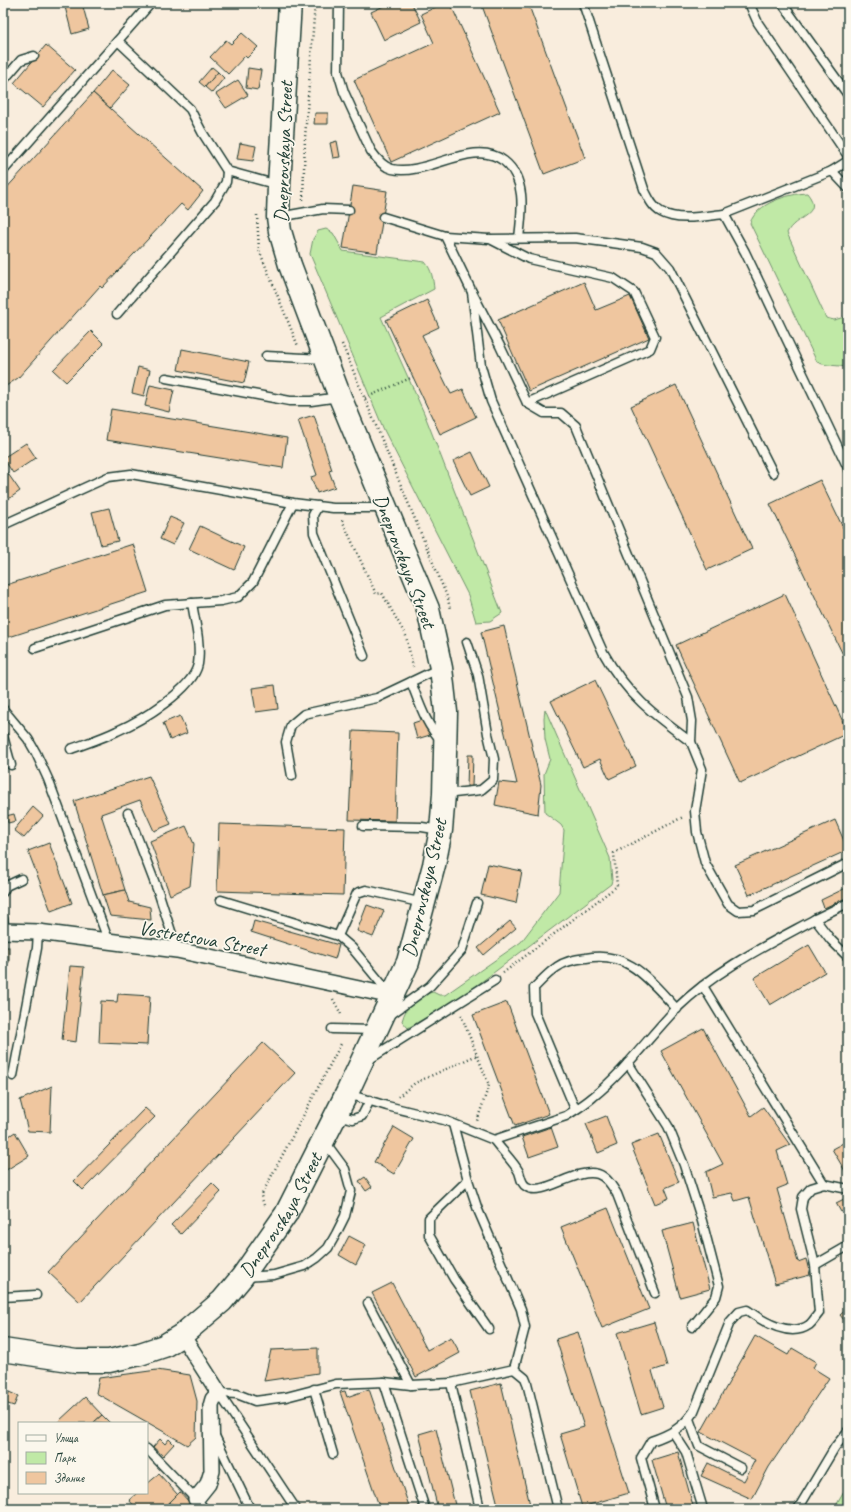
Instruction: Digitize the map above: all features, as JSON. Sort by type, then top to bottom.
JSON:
[{"type":"main road","name":"Dneprovskaya Street","points":[[3,1350],[76,1361],[109,1361],[140,1354],[164,1346],[182,1335],[222,1300],[242,1277],[286,1214],[361,1065],[408,962],[424,904],[441,830],[444,794],[446,712],[441,668],[428,609],[340,397],[290,264],[278,217],[290,3]]},
{"type":"street","name":"Vostretsova Street","points":[[4,926],[110,943],[177,950],[392,996]]},
{"type":"street","points":[[182,1335],[219,1393],[213,1399],[211,1406],[212,1471],[201,1504]]},
{"type":"lane","points":[[3,171],[152,3]]},
{"type":"lane","points":[[339,3],[338,72],[344,92],[371,152],[378,160],[390,169],[408,170],[480,152],[496,155],[512,167],[520,184],[522,210],[519,238]]},
{"type":"lane","points":[[583,3],[644,189],[651,202],[660,212],[675,217],[724,214],[832,171],[848,161]]},
{"type":"lane","points":[[749,3],[758,24],[848,156]]},
{"type":"lane","points":[[782,3],[848,95]]},
{"type":"lane","points":[[117,314],[215,201],[226,182],[227,171],[202,132],[190,109],[118,41]]},
{"type":"lane","points":[[3,81],[21,60],[34,56]]},
{"type":"lane","points":[[227,171],[279,185]]},
{"type":"lane","points":[[832,171],[848,188]]},
{"type":"lane","points":[[278,217],[323,210],[349,210]]},
{"type":"lane","points":[[724,214],[745,252],[848,468]]},
{"type":"lane","points":[[383,217],[445,236],[489,239],[576,238],[642,247],[656,252],[670,268],[773,473]]},
{"type":"lane","points":[[445,236],[527,403],[544,413],[561,413],[576,426],[688,697],[692,721],[691,742],[702,769],[696,811],[697,832],[705,863],[728,904],[738,910],[754,910],[848,863]]},
{"type":"lane","points":[[489,239],[529,259],[613,278],[634,292],[655,337],[650,349],[527,403]]},
{"type":"lane","points":[[472,292],[481,366],[491,401],[603,652],[621,680],[652,714],[691,742]]},
{"type":"lane","points":[[266,356],[326,359]]},
{"type":"lane","points":[[166,378],[290,401],[311,401],[340,397]]},
{"type":"lane","points":[[3,524],[108,477],[131,474],[293,503],[337,508],[386,508]]},
{"type":"lane","points":[[35,648],[165,605],[221,601],[238,597],[253,582],[293,503]]},
{"type":"lane","points":[[318,506],[313,515],[314,533],[364,656]]},
{"type":"lane","points":[[72,749],[118,731],[158,708],[188,683],[198,665],[198,640],[192,603]]},
{"type":"lane","points":[[444,794],[481,790],[493,780],[494,759],[488,734],[478,675],[467,642]]},
{"type":"lane","points":[[292,776],[286,742],[291,725],[304,714],[377,698],[441,668]]},
{"type":"lane","points":[[413,681],[435,734],[446,744]]},
{"type":"lane","points":[[3,709],[36,753],[48,779],[110,943]]},
{"type":"lane","points":[[3,736],[11,765]]},
{"type":"lane","points":[[128,813],[159,894],[177,950]]},
{"type":"lane","points":[[363,826],[422,827],[441,830]]},
{"type":"lane","points":[[3,892],[6,886],[21,879]]},
{"type":"lane","points":[[338,936],[357,893],[366,890],[424,904]]},
{"type":"lane","points":[[221,900],[338,936],[352,948],[392,996]]},
{"type":"lane","points":[[332,1029],[378,1026],[430,986],[462,950],[477,903]]},
{"type":"lane","points":[[494,1140],[566,1116],[593,1097],[678,1008],[703,986],[745,956],[848,903]]},
{"type":"lane","points":[[815,919],[831,940],[848,957]]},
{"type":"lane","points":[[13,1076],[37,948],[38,932]]},
{"type":"lane","points":[[575,1109],[535,1013],[534,988],[557,967],[572,960],[611,956],[632,966],[646,976],[678,1008]]},
{"type":"lane","points":[[361,1065],[495,980]]},
{"type":"lane","points":[[703,986],[824,1184]]},
{"type":"lane","points":[[628,1062],[668,1126],[684,1165],[702,1221],[719,1286],[716,1297],[692,1327]]},
{"type":"lane","points":[[347,1093],[387,1106],[453,1124],[494,1140],[518,1171],[522,1182],[527,1187],[532,1189],[543,1188],[589,1173],[599,1174],[608,1181],[617,1194],[655,1292]]},
{"type":"lane","points":[[336,1115],[353,1119],[362,1116],[370,1100]]},
{"type":"lane","points":[[453,1124],[468,1180],[478,1210],[521,1309],[525,1327],[514,1369]]},
{"type":"lane","points":[[242,1277],[274,1275],[305,1266],[328,1248],[345,1216],[351,1191],[344,1169],[324,1140]]},
{"type":"lane","points":[[468,1180],[429,1218],[429,1235],[454,1279],[489,1329]]},
{"type":"lane","points":[[655,1509],[641,1458],[651,1441],[669,1435],[689,1419],[694,1411],[730,1322],[739,1312],[747,1310],[756,1317],[779,1328],[795,1330],[808,1325],[819,1313],[815,1265],[801,1209],[804,1197],[811,1188],[824,1184],[848,1189]]},
{"type":"lane","points":[[815,1265],[848,1246]]},
{"type":"lane","points":[[3,1297],[36,1295]]},
{"type":"lane","points":[[368,1303],[411,1385]]},
{"type":"lane","points":[[219,1393],[237,1394],[255,1401],[286,1397],[336,1384],[384,1382],[411,1385],[451,1383],[514,1369]]},
{"type":"lane","points":[[514,1369],[525,1378],[527,1383],[558,1509]]},
{"type":"lane","points":[[384,1382],[425,1509]]},
{"type":"lane","points":[[451,1383],[480,1509]]},
{"type":"lane","points":[[314,1389],[333,1454]]},
{"type":"lane","points":[[219,1393],[296,1509]]},
{"type":"lane","points":[[689,1419],[699,1446],[741,1468]]},
{"type":"lane","points":[[211,1428],[250,1509]]},
{"type":"lane","points":[[798,1509],[835,1447],[848,1431]]},
{"type":"lane","points":[[673,1432],[686,1452],[702,1509]]},
{"type":"lane","points":[[148,1450],[201,1504]]},
{"type":"path","points":[[365,398],[413,377]]},
{"type":"path","points":[[337,508],[359,560],[376,594],[382,593],[406,636],[413,681]]},
{"type":"path","points":[[495,980],[617,886],[614,853],[696,811]]},
{"type":"path","points":[[264,1205],[261,1196],[345,1036],[343,1018],[333,999],[326,997]]},
{"type":"path","points":[[456,1004],[489,1085],[478,1119]]},
{"type":"path","points":[[387,1106],[415,1083],[477,1055]]},
{"type":"green space","points":[[807,193],[812,200],[810,211],[791,227],[787,233],[826,318],[834,320],[848,316],[848,368],[817,362],[750,223],[759,210],[766,205],[791,195]]},
{"type":"green space","points":[[326,229],[333,233],[343,251],[425,262],[431,271],[434,289],[381,317],[424,413],[502,613],[490,621],[476,622],[468,595],[384,430],[310,254],[313,239],[318,231]]},
{"type":"green space","points":[[545,709],[610,858],[611,884],[464,995],[408,1028],[402,1021],[406,1010],[417,998],[433,992],[439,995],[445,995],[521,942],[559,892],[564,830],[561,825],[545,813],[544,774],[550,759],[545,739]]},
{"type":"green space","points":[[848,1485],[848,1509],[834,1509]]},
{"type":"building","points":[[64,3],[82,3],[89,29],[72,34]]},
{"type":"building","points":[[390,3],[414,3],[412,4],[421,22],[384,40],[371,12]]},
{"type":"building","points":[[444,3],[450,3],[500,112],[391,162],[354,80],[434,43],[421,14]]},
{"type":"building","points":[[481,3],[528,3],[585,158],[544,174]]},
{"type":"building","points":[[242,33],[258,47],[247,58],[245,56],[228,74],[210,57],[226,40],[231,44]]},
{"type":"building","points":[[46,45],[75,70],[43,107],[14,83]]},
{"type":"building","points":[[212,67],[218,72],[205,87],[199,82]]},
{"type":"building","points":[[248,68],[261,70],[258,90],[246,88]]},
{"type":"building","points":[[112,70],[130,85],[110,108],[93,93]]},
{"type":"building","points":[[218,72],[224,78],[212,93],[205,87]]},
{"type":"building","points":[[238,80],[248,95],[226,108],[216,94]]},
{"type":"building","points":[[93,93],[203,191],[188,210],[181,204],[102,288],[100,286],[18,378],[3,388],[3,220],[5,218],[3,217],[3,192]]},
{"type":"building","points":[[315,113],[328,113],[328,124],[314,124]]},
{"type":"building","points":[[337,141],[340,157],[333,158],[330,143]]},
{"type":"building","points":[[240,143],[256,146],[253,161],[237,159]]},
{"type":"building","points":[[353,186],[387,191],[377,253],[343,248]]},
{"type":"building","points":[[584,282],[596,310],[630,296],[649,338],[529,391],[498,320]]},
{"type":"building","points":[[427,300],[439,327],[422,335],[451,394],[463,389],[476,417],[440,434],[386,320]]},
{"type":"building","points":[[91,331],[104,344],[66,382],[53,370]]},
{"type":"building","points":[[182,349],[249,362],[244,383],[178,370]]},
{"type":"building","points":[[138,367],[150,370],[144,396],[132,393]]},
{"type":"building","points":[[150,385],[174,390],[169,412],[145,406]]},
{"type":"building","points":[[676,385],[752,549],[707,570],[631,406]]},
{"type":"building","points":[[111,409],[287,438],[283,468],[106,440]]},
{"type":"building","points":[[314,415],[332,470],[329,471],[335,487],[317,493],[311,477],[317,475],[298,420]]},
{"type":"building","points":[[26,443],[36,458],[13,473],[3,458]]},
{"type":"building","points":[[472,452],[489,487],[470,496],[453,461]]},
{"type":"building","points":[[4,468],[20,491],[3,503],[3,469]]},
{"type":"building","points":[[820,480],[848,538],[848,665],[770,504]]},
{"type":"building","points":[[109,508],[118,541],[101,545],[92,512]]},
{"type":"building","points":[[170,517],[184,523],[173,545],[160,539]]},
{"type":"building","points":[[200,526],[244,547],[234,570],[189,549]]},
{"type":"building","points":[[133,544],[148,592],[3,639],[3,586]]},
{"type":"building","points":[[785,594],[848,733],[740,783],[676,645]]},
{"type":"building","points":[[504,626],[541,785],[538,814],[495,805],[499,782],[517,784],[481,632]]},
{"type":"building","points":[[595,680],[636,766],[609,779],[600,759],[583,767],[551,701]]},
{"type":"building","points":[[275,685],[278,709],[256,712],[252,688]]},
{"type":"building","points":[[180,716],[187,733],[170,740],[163,723]]},
{"type":"building","points":[[425,719],[430,735],[417,739],[413,723]]},
{"type":"building","points":[[353,731],[398,733],[395,821],[349,820]]},
{"type":"building","points":[[468,755],[473,755],[472,787],[467,787]]},
{"type":"building","points":[[149,776],[171,824],[154,831],[140,800],[101,814],[125,890],[103,895],[74,801]]},
{"type":"building","points":[[33,807],[43,816],[24,838],[14,830]]},
{"type":"building","points":[[14,814],[16,821],[8,823],[6,816]]},
{"type":"building","points":[[835,820],[848,850],[749,895],[735,865]]},
{"type":"building","points":[[219,824],[345,828],[343,895],[217,891]]},
{"type":"building","points":[[186,826],[194,844],[190,886],[170,895],[150,841]]},
{"type":"building","points":[[49,843],[72,903],[51,911],[28,851]]},
{"type":"building","points":[[488,864],[522,871],[516,903],[481,895]]},
{"type":"building","points":[[848,887],[848,897],[824,908],[821,900]]},
{"type":"building","points":[[125,890],[129,902],[150,907],[151,920],[110,916],[103,895]]},
{"type":"building","points":[[367,905],[384,911],[373,937],[357,931]]},
{"type":"building","points":[[254,921],[339,945],[335,959],[251,932]]},
{"type":"building","points":[[510,921],[516,928],[484,955],[478,948]]},
{"type":"building","points":[[809,945],[825,972],[770,1005],[754,978]]},
{"type":"building","points":[[3,947],[9,947],[9,962],[3,962]]},
{"type":"building","points":[[70,966],[84,967],[76,1042],[62,1040]]},
{"type":"building","points":[[118,994],[150,996],[147,1045],[99,1043],[101,1001],[117,1002]]},
{"type":"building","points":[[507,1002],[549,1114],[515,1126],[473,1015]]},
{"type":"building","points":[[703,1028],[751,1116],[763,1107],[790,1145],[777,1151],[787,1185],[777,1189],[798,1262],[806,1259],[810,1275],[775,1284],[749,1197],[735,1201],[732,1193],[712,1197],[706,1172],[723,1164],[661,1051]]},
{"type":"building","points":[[263,1043],[295,1073],[80,1302],[48,1272]]},
{"type":"building","points":[[52,1086],[50,1132],[28,1131],[20,1100]]},
{"type":"building","points":[[145,1108],[155,1117],[83,1190],[74,1181]]},
{"type":"building","points":[[606,1116],[617,1145],[598,1153],[586,1124]]},
{"type":"building","points":[[394,1127],[414,1139],[394,1174],[374,1162]]},
{"type":"building","points":[[551,1127],[558,1147],[529,1157],[522,1137]]},
{"type":"building","points":[[15,1132],[29,1156],[3,1172],[3,1140]]},
{"type":"building","points":[[659,1134],[679,1182],[665,1188],[669,1198],[655,1204],[631,1145]]},
{"type":"building","points":[[845,1142],[848,1147],[848,1176],[832,1149]]},
{"type":"building","points":[[365,1177],[372,1187],[366,1191],[359,1181]]},
{"type":"building","points":[[212,1183],[221,1192],[181,1234],[171,1225]]},
{"type":"building","points":[[848,1197],[848,1208],[841,1212],[836,1203]]},
{"type":"building","points":[[608,1208],[649,1309],[602,1328],[561,1227]]},
{"type":"building","points":[[693,1223],[710,1289],[680,1297],[662,1231]]},
{"type":"building","points":[[349,1236],[366,1245],[356,1265],[339,1255]]},
{"type":"building","points":[[392,1283],[427,1350],[451,1337],[460,1353],[416,1377],[372,1293]]},
{"type":"building","points":[[848,1308],[848,1325],[840,1315]]},
{"type":"building","points":[[654,1322],[667,1366],[652,1371],[663,1407],[641,1414],[617,1333]]},
{"type":"building","points":[[578,1332],[629,1493],[582,1507],[560,1434],[584,1427],[556,1339]]},
{"type":"building","points":[[755,1336],[788,1355],[792,1348],[816,1362],[813,1368],[829,1378],[769,1467],[752,1499],[701,1476],[708,1463],[744,1481],[755,1460],[701,1432]]},
{"type":"building","points":[[318,1348],[318,1373],[264,1381],[271,1350]]},
{"type":"building","points":[[157,1370],[190,1375],[197,1401],[196,1437],[187,1445],[96,1393],[99,1378]]},
{"type":"building","points":[[501,1383],[531,1509],[499,1509],[470,1391]]},
{"type":"building","points":[[369,1389],[410,1509],[380,1509],[340,1392],[345,1391],[347,1397]]},
{"type":"building","points":[[9,1392],[18,1396],[14,1406],[5,1403]]},
{"type":"building","points":[[85,1397],[102,1415],[94,1422],[59,1421]]},
{"type":"building","points":[[102,1415],[109,1422],[94,1422]]},
{"type":"building","points":[[436,1429],[456,1509],[438,1509],[419,1434]]},
{"type":"building","points":[[160,1439],[165,1444],[169,1439],[174,1444],[163,1456],[153,1447]]},
{"type":"building","points":[[678,1452],[694,1509],[666,1509],[652,1460]]},
{"type":"building","points":[[159,1474],[178,1495],[162,1509],[137,1509],[129,1500],[136,1494],[148,1494],[148,1483]]},
{"type":"building","points":[[180,1492],[190,1503],[183,1509],[176,1509],[170,1502]]}]
